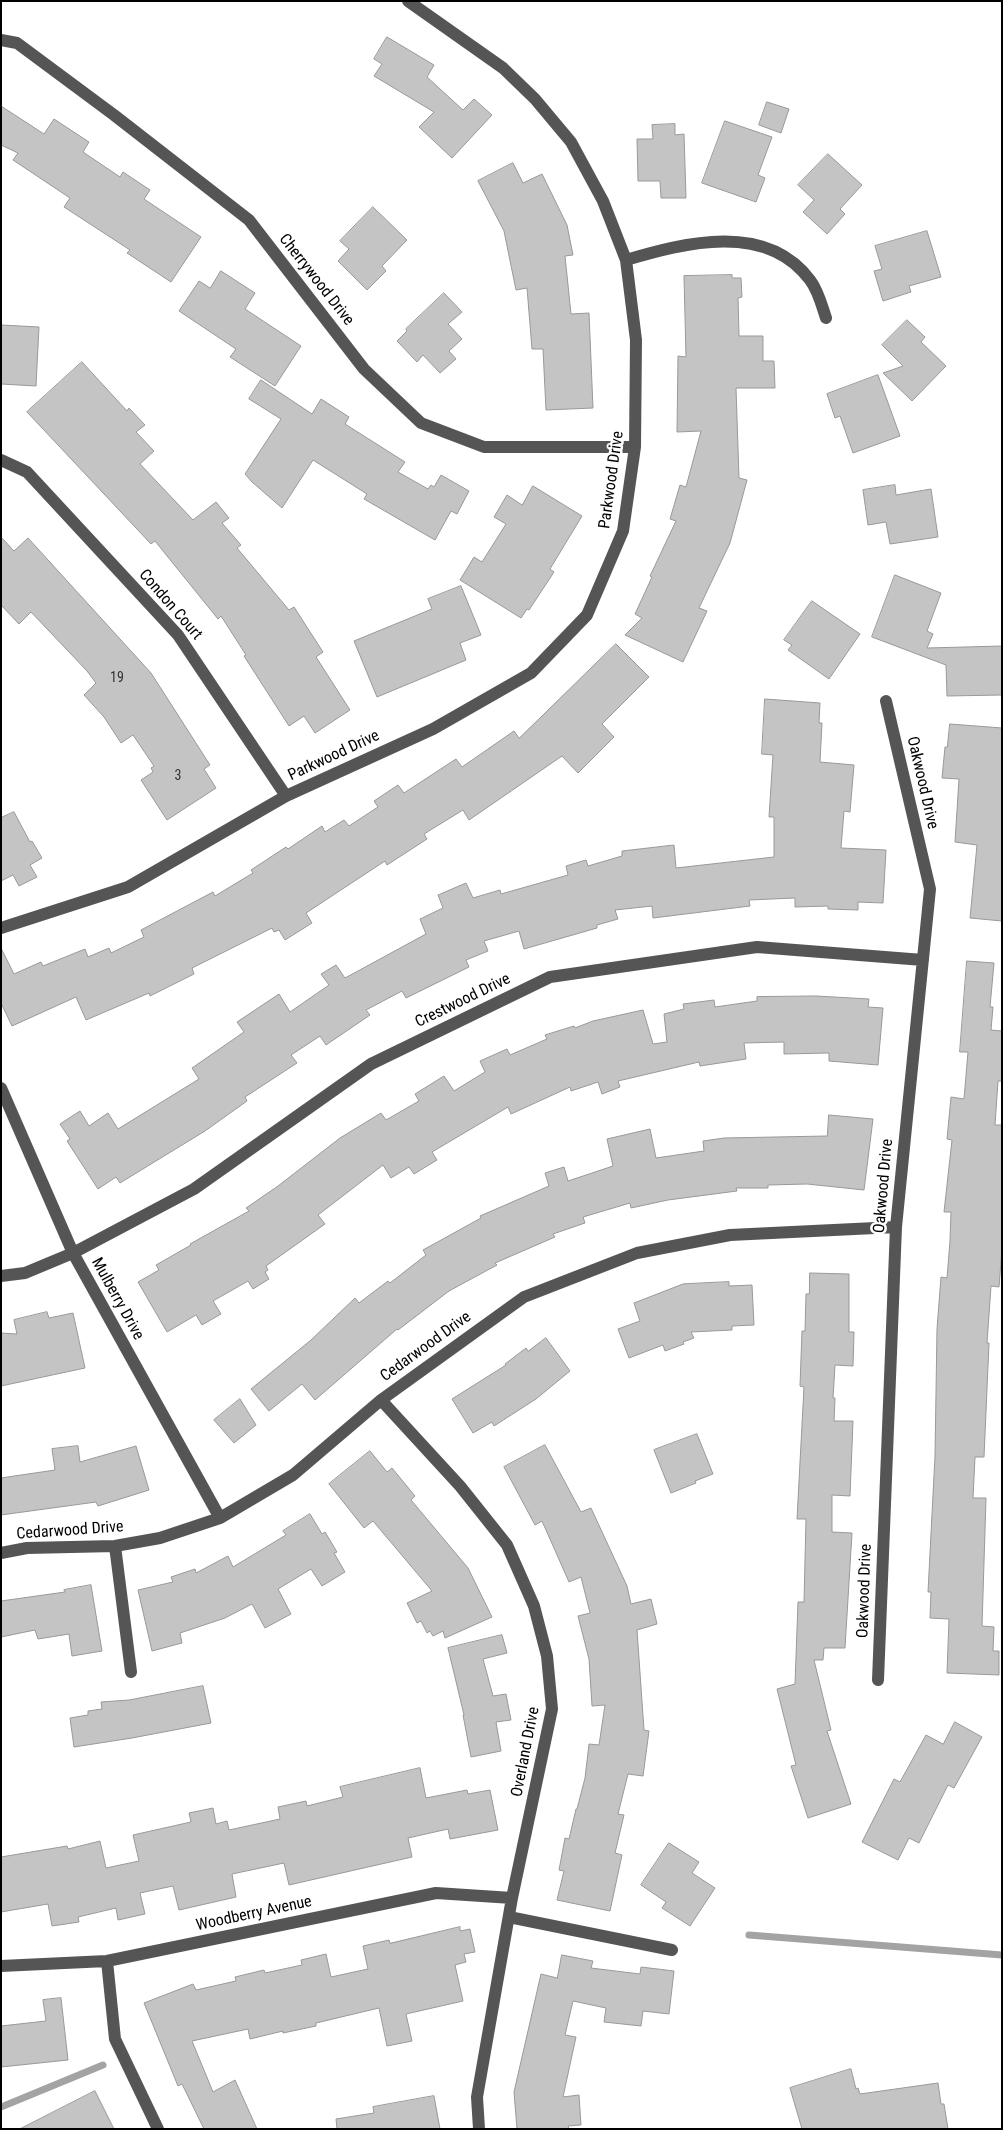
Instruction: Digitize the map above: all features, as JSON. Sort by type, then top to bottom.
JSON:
[{"type":"street","name":"Parkwood Drive","points":[[1,928],[128,887],[286,796],[433,729],[531,674],[587,615],[623,531],[635,447],[636,340],[626,260],[604,201],[571,142],[535,99],[503,68],[408,1]]},
{"type":"street","name":"Cherrywood Drive","points":[[1,40],[17,43],[250,220],[364,369],[421,423],[484,447],[635,447]]},
{"type":"street","points":[[626,260],[669,247],[700,242],[729,242],[761,246],[790,259],[811,280],[826,318]]},
{"type":"street","name":"Condon Court","points":[[1,460],[27,472],[178,635],[286,796]]},
{"type":"street","name":"Oakwood Drive","points":[[878,1680],[896,1227],[930,889],[886,701]]},
{"type":"street","name":"Crestwood Drive","points":[[1,1276],[26,1273],[73,1253],[194,1189],[370,1064],[550,976],[757,948],[923,960]]},
{"type":"street","name":"Mulberry Drive","points":[[1,1088],[73,1253],[220,1518]]},
{"type":"street","name":"Cedarwood Drive","points":[[1,1553],[27,1548],[115,1546],[160,1538],[220,1518],[293,1475],[381,1400],[524,1297],[637,1253],[730,1235],[896,1227]]},
{"type":"street","name":"Overland Drive","points":[[381,1400],[460,1486],[507,1545],[534,1606],[547,1656],[552,1709],[512,1898],[477,2097],[479,2129]]},
{"type":"street","points":[[115,1546],[131,1672]]},
{"type":"street","name":"Woodberry Avenue","points":[[1,1966],[107,1961],[436,1892],[512,1898]]},
{"type":"street","points":[[509,1917],[672,1950]]},
{"type":"street","points":[[107,1961],[115,2039],[158,2129]]},
{"type":"building","points":[[387,37],[434,65],[427,77],[463,110],[474,99],[492,115],[452,158],[419,127],[434,112],[374,76],[382,64],[374,59]]},
{"type":"building","points":[[767,102],[789,109],[781,133],[759,125]]},
{"type":"building","points":[[1,106],[44,134],[54,119],[89,142],[83,152],[120,177],[123,172],[150,190],[144,199],[201,237],[171,282],[127,253],[130,250],[64,207],[70,198],[13,160],[18,153],[1,145]]},
{"type":"building","points":[[725,121],[772,137],[758,175],[765,178],[756,202],[702,183]]},
{"type":"building","points":[[675,124],[675,135],[684,134],[686,198],[661,198],[660,181],[638,181],[637,139],[653,139],[652,125]]},
{"type":"building","points":[[828,154],[862,185],[840,209],[845,214],[827,234],[803,212],[814,200],[798,185]]},
{"type":"building","points":[[513,163],[523,183],[542,174],[567,225],[573,255],[565,256],[571,314],[589,313],[593,408],[546,410],[543,349],[532,349],[527,288],[516,290],[504,231],[478,181]]},
{"type":"building","points":[[373,207],[407,240],[382,266],[386,271],[367,290],[338,261],[349,249],[340,241]]},
{"type":"building","points":[[927,231],[941,277],[909,286],[911,292],[883,301],[874,271],[882,269],[875,246]]},
{"type":"building","points":[[221,271],[255,293],[245,309],[301,346],[275,386],[230,357],[236,349],[179,311],[199,281],[210,288]]},
{"type":"building","points":[[732,275],[732,278],[741,278],[742,297],[738,298],[739,336],[763,336],[763,361],[774,361],[775,388],[736,388],[739,478],[747,480],[730,543],[699,608],[707,611],[683,662],[625,635],[642,618],[635,614],[652,577],[650,576],[676,521],[670,519],[680,485],[686,487],[701,431],[677,432],[678,356],[686,357],[684,276]]},
{"type":"building","points":[[444,293],[462,312],[448,324],[462,339],[449,351],[456,359],[440,373],[423,355],[417,362],[397,341],[407,331],[406,329]]},
{"type":"building","points":[[907,320],[925,337],[921,342],[946,366],[912,401],[883,373],[903,366],[882,345]]},
{"type":"building","points":[[1,325],[39,327],[36,386],[1,384]]},
{"type":"building","points":[[82,362],[127,411],[129,408],[145,425],[136,432],[154,451],[140,464],[193,520],[216,502],[229,518],[222,523],[241,545],[237,548],[289,610],[294,607],[323,652],[316,657],[350,710],[315,733],[304,716],[289,726],[221,616],[218,619],[155,541],[151,544],[27,412]]},
{"type":"building","points":[[878,375],[900,436],[853,453],[840,416],[835,418],[827,394]]},
{"type":"building","points":[[261,380],[312,414],[321,399],[349,417],[345,424],[405,462],[398,472],[428,489],[431,485],[434,487],[441,475],[469,491],[457,514],[451,511],[435,540],[364,499],[367,494],[313,460],[282,508],[245,474],[281,419],[249,399]]},
{"type":"building","points":[[895,485],[896,495],[931,489],[938,537],[890,544],[886,522],[868,525],[863,490]]},
{"type":"building","points":[[533,486],[582,516],[550,569],[554,572],[529,610],[527,609],[521,618],[460,580],[474,557],[482,562],[506,524],[494,517],[507,495],[522,505]]},
{"type":"building","points":[[1,537],[14,551],[28,538],[151,673],[210,765],[204,769],[216,788],[167,820],[141,780],[153,772],[151,768],[154,766],[133,735],[121,743],[104,717],[84,695],[96,683],[87,671],[31,612],[19,624],[1,605]]},
{"type":"building","points":[[895,575],[941,593],[927,631],[933,634],[927,648],[1002,646],[1002,695],[947,696],[946,665],[872,637]]},
{"type":"building","points":[[461,586],[481,635],[460,643],[466,660],[377,697],[354,641],[432,609],[428,599]]},
{"type":"building","points":[[812,601],[860,634],[829,679],[788,650],[792,645],[784,640]]},
{"type":"building","points":[[616,644],[649,677],[602,724],[614,737],[578,773],[562,756],[469,820],[463,810],[424,834],[427,839],[387,865],[385,861],[306,913],[312,923],[285,940],[279,930],[274,932],[272,928],[192,968],[194,974],[150,996],[149,993],[86,1020],[76,997],[12,1026],[1,1003],[1,948],[14,974],[41,962],[43,966],[85,949],[88,957],[109,948],[111,953],[144,937],[141,930],[213,892],[215,896],[253,873],[251,870],[286,847],[288,849],[322,826],[325,832],[344,820],[349,826],[378,807],[374,801],[398,785],[404,793],[456,759],[462,767],[514,731],[519,738]]},
{"type":"building","points":[[765,699],[820,703],[819,723],[822,723],[820,762],[854,765],[850,812],[844,811],[841,848],[886,850],[883,903],[858,902],[858,910],[828,909],[828,906],[795,907],[795,898],[749,900],[750,906],[653,918],[652,906],[615,910],[618,919],[597,925],[597,928],[524,949],[519,931],[484,941],[488,951],[466,960],[469,967],[406,998],[402,991],[366,1010],[370,1015],[326,1045],[320,1036],[291,1055],[297,1063],[245,1097],[247,1101],[205,1131],[120,1183],[116,1177],[98,1189],[67,1141],[70,1139],[60,1124],[80,1111],[89,1126],[108,1113],[118,1129],[199,1079],[192,1068],[244,1032],[237,1022],[279,994],[290,1012],[329,985],[321,974],[336,965],[345,978],[426,934],[420,919],[443,908],[438,895],[466,883],[473,898],[500,890],[501,894],[568,875],[566,866],[586,860],[588,866],[622,856],[622,851],[674,845],[676,868],[774,857],[774,817],[769,817],[773,755],[762,754]]},
{"type":"building","points":[[950,724],[1002,728],[1002,921],[970,918],[977,845],[955,842],[959,779],[942,778],[945,747],[947,747]]},
{"type":"building","points":[[14,812],[30,842],[32,841],[42,858],[30,865],[37,877],[19,886],[13,875],[1,881],[1,818]]},
{"type":"building","points":[[967,961],[994,963],[990,1007],[993,1007],[991,1030],[1002,1031],[1002,1081],[998,1081],[995,1125],[1002,1125],[1002,1250],[999,1287],[991,1286],[987,1343],[989,1343],[984,1457],[975,1457],[973,1498],[986,1498],[982,1626],[994,1627],[993,1651],[999,1651],[999,1675],[947,1673],[949,1619],[930,1618],[931,1592],[928,1592],[935,1456],[937,1329],[941,1277],[947,1278],[950,1241],[951,1212],[944,1212],[952,1140],[947,1139],[951,1097],[964,1099],[968,1052],[960,1052]]},
{"type":"building","points":[[816,996],[869,999],[868,1007],[883,1008],[878,1065],[829,1061],[829,1053],[784,1054],[784,1042],[744,1043],[746,1059],[700,1066],[699,1062],[618,1081],[620,1087],[602,1094],[598,1082],[571,1091],[570,1087],[511,1114],[508,1107],[432,1152],[437,1160],[414,1174],[409,1167],[391,1178],[383,1165],[318,1215],[325,1224],[266,1266],[268,1270],[265,1272],[269,1279],[253,1289],[248,1281],[213,1301],[221,1314],[202,1325],[196,1315],[167,1332],[138,1282],[159,1270],[156,1265],[249,1211],[246,1208],[340,1138],[381,1113],[386,1120],[419,1101],[415,1094],[444,1076],[454,1091],[485,1072],[480,1061],[507,1049],[510,1055],[547,1039],[545,1035],[574,1026],[575,1028],[593,1021],[643,1010],[653,1044],[667,1042],[664,1014],[684,1009],[683,1004],[714,1000],[715,1007],[757,1001],[757,997]]},
{"type":"building","points":[[829,1115],[873,1119],[864,1190],[807,1184],[768,1185],[768,1188],[736,1188],[737,1191],[668,1200],[631,1208],[630,1203],[583,1217],[585,1223],[553,1234],[555,1237],[495,1263],[497,1265],[449,1291],[397,1329],[315,1400],[302,1384],[269,1411],[251,1389],[311,1340],[355,1298],[359,1303],[388,1281],[390,1283],[426,1255],[423,1250],[481,1218],[480,1216],[549,1186],[545,1173],[564,1167],[568,1181],[613,1166],[607,1139],[650,1129],[656,1158],[704,1151],[703,1141],[724,1138],[827,1136]]},
{"type":"building","points":[[810,1273],[849,1274],[849,1332],[854,1332],[853,1366],[835,1365],[833,1398],[835,1398],[834,1421],[853,1421],[850,1496],[832,1495],[832,1532],[852,1533],[845,1648],[824,1648],[823,1660],[814,1660],[831,1730],[827,1731],[851,1804],[808,1818],[791,1766],[796,1765],[777,1689],[795,1684],[798,1602],[804,1602],[806,1519],[797,1519],[804,1387],[800,1386],[802,1331],[805,1331],[806,1294],[809,1294]]},
{"type":"building","points":[[729,1282],[729,1286],[752,1285],[754,1325],[732,1326],[732,1330],[691,1332],[694,1338],[683,1342],[684,1344],[665,1351],[663,1345],[629,1358],[618,1329],[640,1321],[634,1303],[683,1284]]},
{"type":"building","points":[[47,1312],[49,1318],[73,1313],[85,1368],[1,1386],[1,1333],[17,1334],[14,1320]]},
{"type":"building","points":[[546,1338],[570,1371],[536,1399],[494,1426],[492,1422],[473,1433],[452,1399],[506,1365],[526,1348],[528,1351]]},
{"type":"building","points":[[240,1399],[256,1425],[234,1443],[214,1420]]},
{"type":"building","points":[[697,1434],[713,1474],[671,1493],[654,1450]]},
{"type":"building","points":[[545,1445],[581,1512],[591,1508],[627,1586],[631,1604],[651,1599],[657,1624],[637,1630],[644,1730],[649,1731],[643,1776],[628,1774],[618,1814],[624,1815],[615,1853],[622,1855],[610,1911],[557,1900],[564,1871],[559,1870],[565,1838],[569,1839],[585,1778],[589,1744],[599,1745],[605,1705],[592,1706],[589,1659],[578,1616],[590,1613],[581,1577],[569,1582],[542,1521],[535,1525],[504,1467]]},
{"type":"building","points":[[78,1446],[80,1462],[136,1446],[149,1490],[98,1506],[96,1502],[1,1515],[1,1478],[55,1470],[52,1449]]},
{"type":"building","points":[[370,1451],[387,1472],[392,1468],[415,1496],[411,1500],[468,1568],[492,1617],[445,1638],[443,1631],[433,1636],[430,1631],[427,1633],[421,1621],[417,1623],[407,1603],[432,1591],[373,1521],[364,1528],[329,1484]]},
{"type":"building","points":[[310,1514],[322,1534],[325,1532],[337,1552],[334,1553],[345,1572],[322,1586],[311,1569],[278,1589],[291,1614],[265,1628],[252,1604],[225,1618],[180,1633],[182,1643],[152,1651],[138,1590],[173,1582],[171,1577],[195,1569],[196,1573],[228,1556],[233,1567],[286,1535],[283,1531]]},
{"type":"building","points":[[91,1585],[102,1651],[72,1656],[69,1634],[38,1639],[35,1630],[1,1637],[1,1601],[65,1592],[64,1590]]},
{"type":"building","points":[[502,1635],[507,1653],[483,1659],[493,1696],[506,1694],[511,1720],[496,1722],[501,1751],[471,1757],[464,1715],[448,1648]]},
{"type":"building","points":[[203,1686],[211,1723],[74,1747],[70,1718],[88,1715],[88,1711],[102,1709],[101,1702],[129,1700]]},
{"type":"building","points":[[955,1722],[982,1737],[954,1788],[948,1785],[919,1843],[909,1838],[898,1860],[862,1842],[894,1779],[900,1782],[926,1735],[943,1744]]},
{"type":"building","points":[[420,1768],[426,1798],[467,1790],[468,1794],[490,1790],[498,1830],[450,1839],[448,1829],[408,1838],[412,1857],[289,1885],[284,1863],[232,1874],[236,1897],[179,1910],[173,1886],[140,1893],[145,1914],[118,1920],[116,1908],[78,1917],[79,1922],[52,1926],[48,1904],[1,1912],[1,1857],[67,1846],[68,1849],[100,1841],[106,1868],[139,1861],[133,1835],[191,1822],[189,1813],[213,1808],[216,1824],[227,1821],[229,1830],[280,1819],[278,1807],[306,1801],[307,1806],[343,1797],[340,1787]]},
{"type":"building","points":[[669,1843],[699,1862],[692,1873],[715,1888],[690,1926],[662,1908],[666,1902],[641,1885]]},
{"type":"building","points":[[460,1927],[460,1931],[470,1929],[475,1952],[464,1954],[466,1962],[455,1965],[463,2001],[406,2014],[412,2041],[387,2046],[379,2008],[316,2023],[316,2026],[250,2039],[248,2029],[192,2041],[213,2092],[235,2080],[257,2129],[204,2129],[182,2084],[178,2086],[144,2003],[193,1984],[196,1990],[236,1981],[235,1977],[264,1970],[265,1973],[302,1965],[301,1960],[326,1954],[331,1977],[368,1969],[363,1946],[389,1940],[390,1943]]},
{"type":"building","points":[[562,1955],[593,1961],[591,1968],[640,1974],[641,1967],[674,1971],[669,2014],[643,2011],[641,2026],[604,2022],[606,2008],[573,2001],[565,2035],[576,2037],[563,2097],[579,2095],[581,2125],[568,2126],[569,2129],[517,2129],[514,2092],[541,1974],[557,1978]]},
{"type":"building","points":[[61,1998],[68,2060],[1,2067],[1,2026],[46,2021],[43,2000]]},
{"type":"building","points":[[851,2069],[856,2089],[858,2088],[860,2094],[938,2083],[941,2104],[944,2104],[948,2129],[802,2129],[790,2088]]},
{"type":"building","points":[[95,2091],[114,2129],[20,2129]]},
{"type":"building","points":[[434,2096],[440,2129],[337,2129],[336,2119],[374,2113],[373,2107]]},
{"type":"waterway","points":[[749,1935],[1002,1955]]},
{"type":"waterway","points":[[1,2107],[103,2065]]}]
